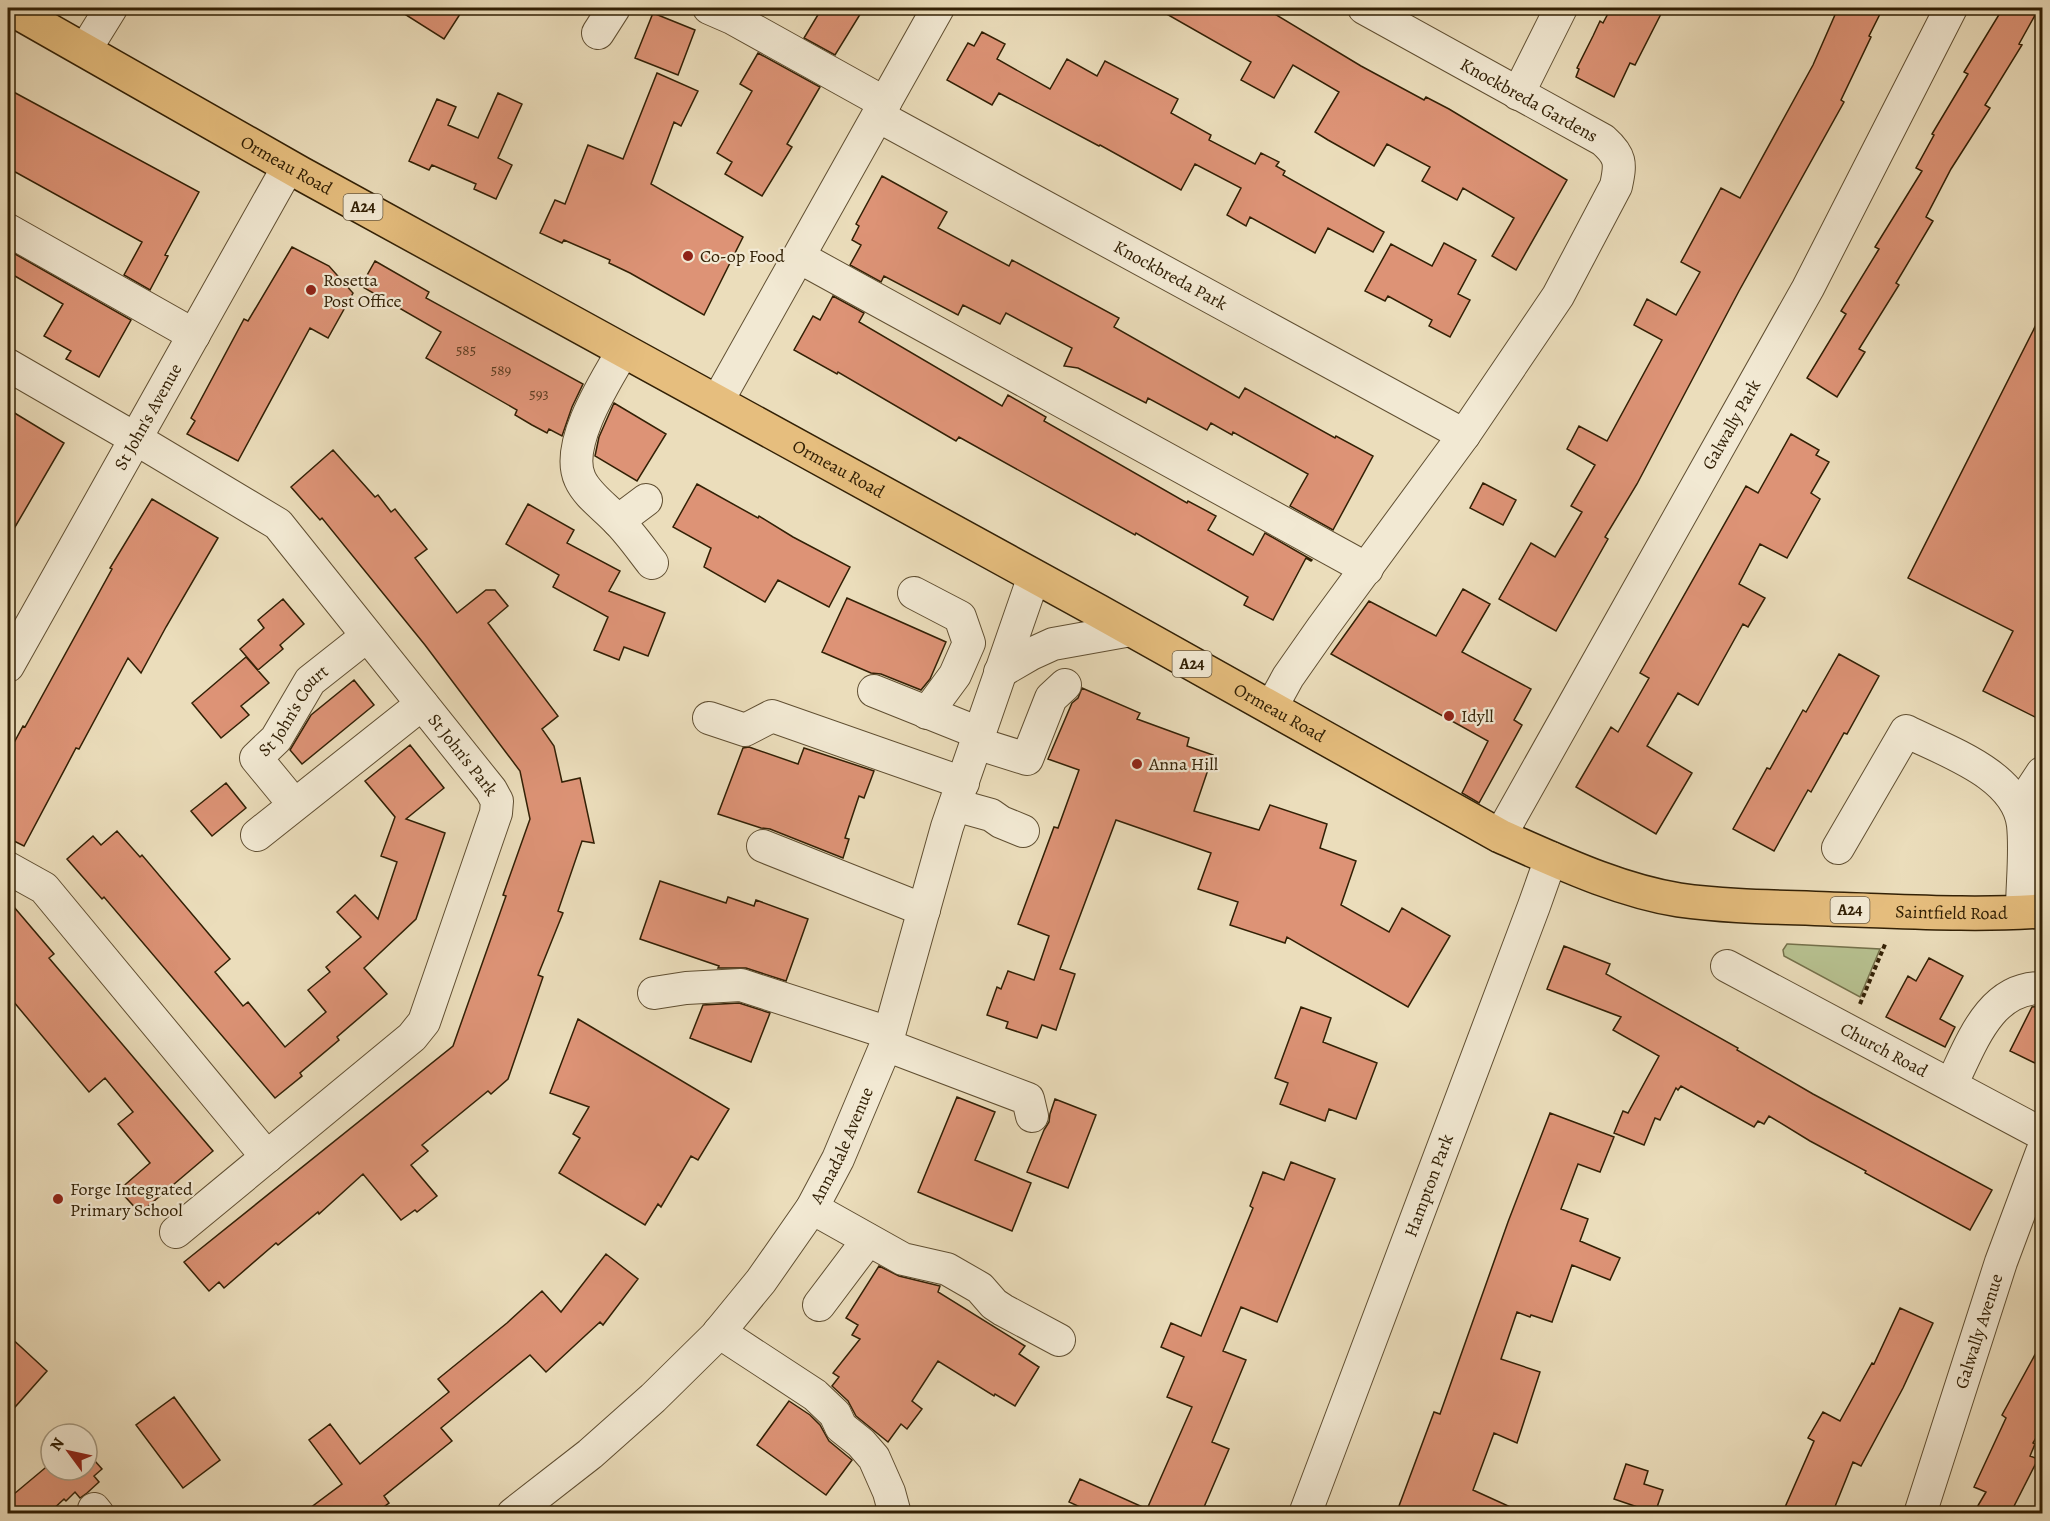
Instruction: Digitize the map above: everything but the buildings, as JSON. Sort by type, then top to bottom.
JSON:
[{"type":"main road","name":"Ormeau Road","points":[[10,8],[288,167],[1034,576],[1500,836],[1626,887],[1679,900]]},
{"type":"main road","name":"Saintfield Road","points":[[1679,900],[1738,905],[1916,912],[2032,911]]},
{"type":"street","points":[[85,50],[111,8]]},
{"type":"street","name":"Knockbreda Park","points":[[709,8],[732,18],[881,110],[1464,435]]},
{"type":"street","points":[[717,402],[938,8]]},
{"type":"street","name":"Knockbreda Gardens","points":[[1364,8],[1603,140],[1616,151],[1620,166],[1616,186],[1558,296],[1464,435]]},
{"type":"street","points":[[1518,94],[1561,8]]},
{"type":"street","name":"Galwally Park","points":[[1500,836],[1808,288],[1951,8]]},
{"type":"street","name":"St John's Avenue","points":[[8,666],[288,167]]},
{"type":"street","points":[[8,230],[194,335]]},
{"type":"street","points":[[799,257],[1367,569]]},
{"type":"street","points":[[623,351],[593,404],[578,447],[576,466],[580,480],[591,495],[618,521],[652,563]]},
{"type":"street","name":"St John's Park","points":[[8,365],[278,524],[491,790],[497,801],[496,813],[424,1022],[412,1037],[176,1232]]},
{"type":"street","points":[[1271,708],[1288,677],[1323,627],[1464,435]]},
{"type":"street","points":[[618,521],[646,500]]},
{"type":"street","name":"Annadale Avenue","points":[[513,1514],[590,1455],[654,1398],[719,1332],[761,1281],[812,1208],[838,1159],[888,1039],[959,794],[1034,576]]},
{"type":"street","points":[[914,593],[960,616],[969,643],[955,675],[927,713]]},
{"type":"street","points":[[1000,672],[1053,644],[1131,630]]},
{"type":"street","name":"St John's Court","points":[[284,792],[256,758],[276,739],[310,681],[367,636]]},
{"type":"street","points":[[874,691],[1027,759],[1051,698],[1065,685]]},
{"type":"street","points":[[257,835],[422,704]]},
{"type":"street","points":[[709,718],[745,730],[772,716],[959,794],[1001,822],[1023,831]]},
{"type":"street","points":[[1838,848],[1906,731],[1979,768],[1998,780],[2010,794],[2019,808],[2023,824],[2032,911]]},
{"type":"street","points":[[2019,808],[2043,773]]},
{"type":"street","points":[[763,846],[924,910]]},
{"type":"street","name":"Hampton Park","points":[[1305,1514],[1551,858]]},
{"type":"street","points":[[8,868],[44,888],[267,1157]]},
{"type":"street","name":"Church Road","points":[[1727,966],[2043,1134]]},
{"type":"street","points":[[654,993],[741,984],[888,1039],[1028,1099],[1032,1116]]},
{"type":"street","points":[[1952,1085],[1986,1018],[2000,1002],[2017,993],[2033,988],[2043,988]]},
{"type":"street","name":"Galwally Avenue","points":[[1920,1514],[2001,1262],[2043,1152]]},
{"type":"street","points":[[812,1208],[903,1258],[947,1269],[980,1288],[994,1304],[1003,1310],[1059,1340]]},
{"type":"street","points":[[819,1305],[868,1240]]},
{"type":"street","points":[[719,1332],[815,1395],[835,1414],[841,1427],[861,1443],[874,1458],[889,1492],[895,1514]]},
{"type":"path","points":[[1857,1013],[1887,942]]},
{"type":"green space","points":[[1787,944],[1880,949],[1860,997],[1784,956],[1783,950]]},
{"type":"place","name":"Co-op Food","points":[[688,256]]},
{"type":"place","name":"Rosetta Post Office","points":[[311,290]]},
{"type":"place","name":"Idyll","points":[[1449,716]]},
{"type":"place","name":"Anna Hill","points":[[1137,764]]},
{"type":"place","name":"Forge Integrated Primary School","points":[[58,1199]]}]
